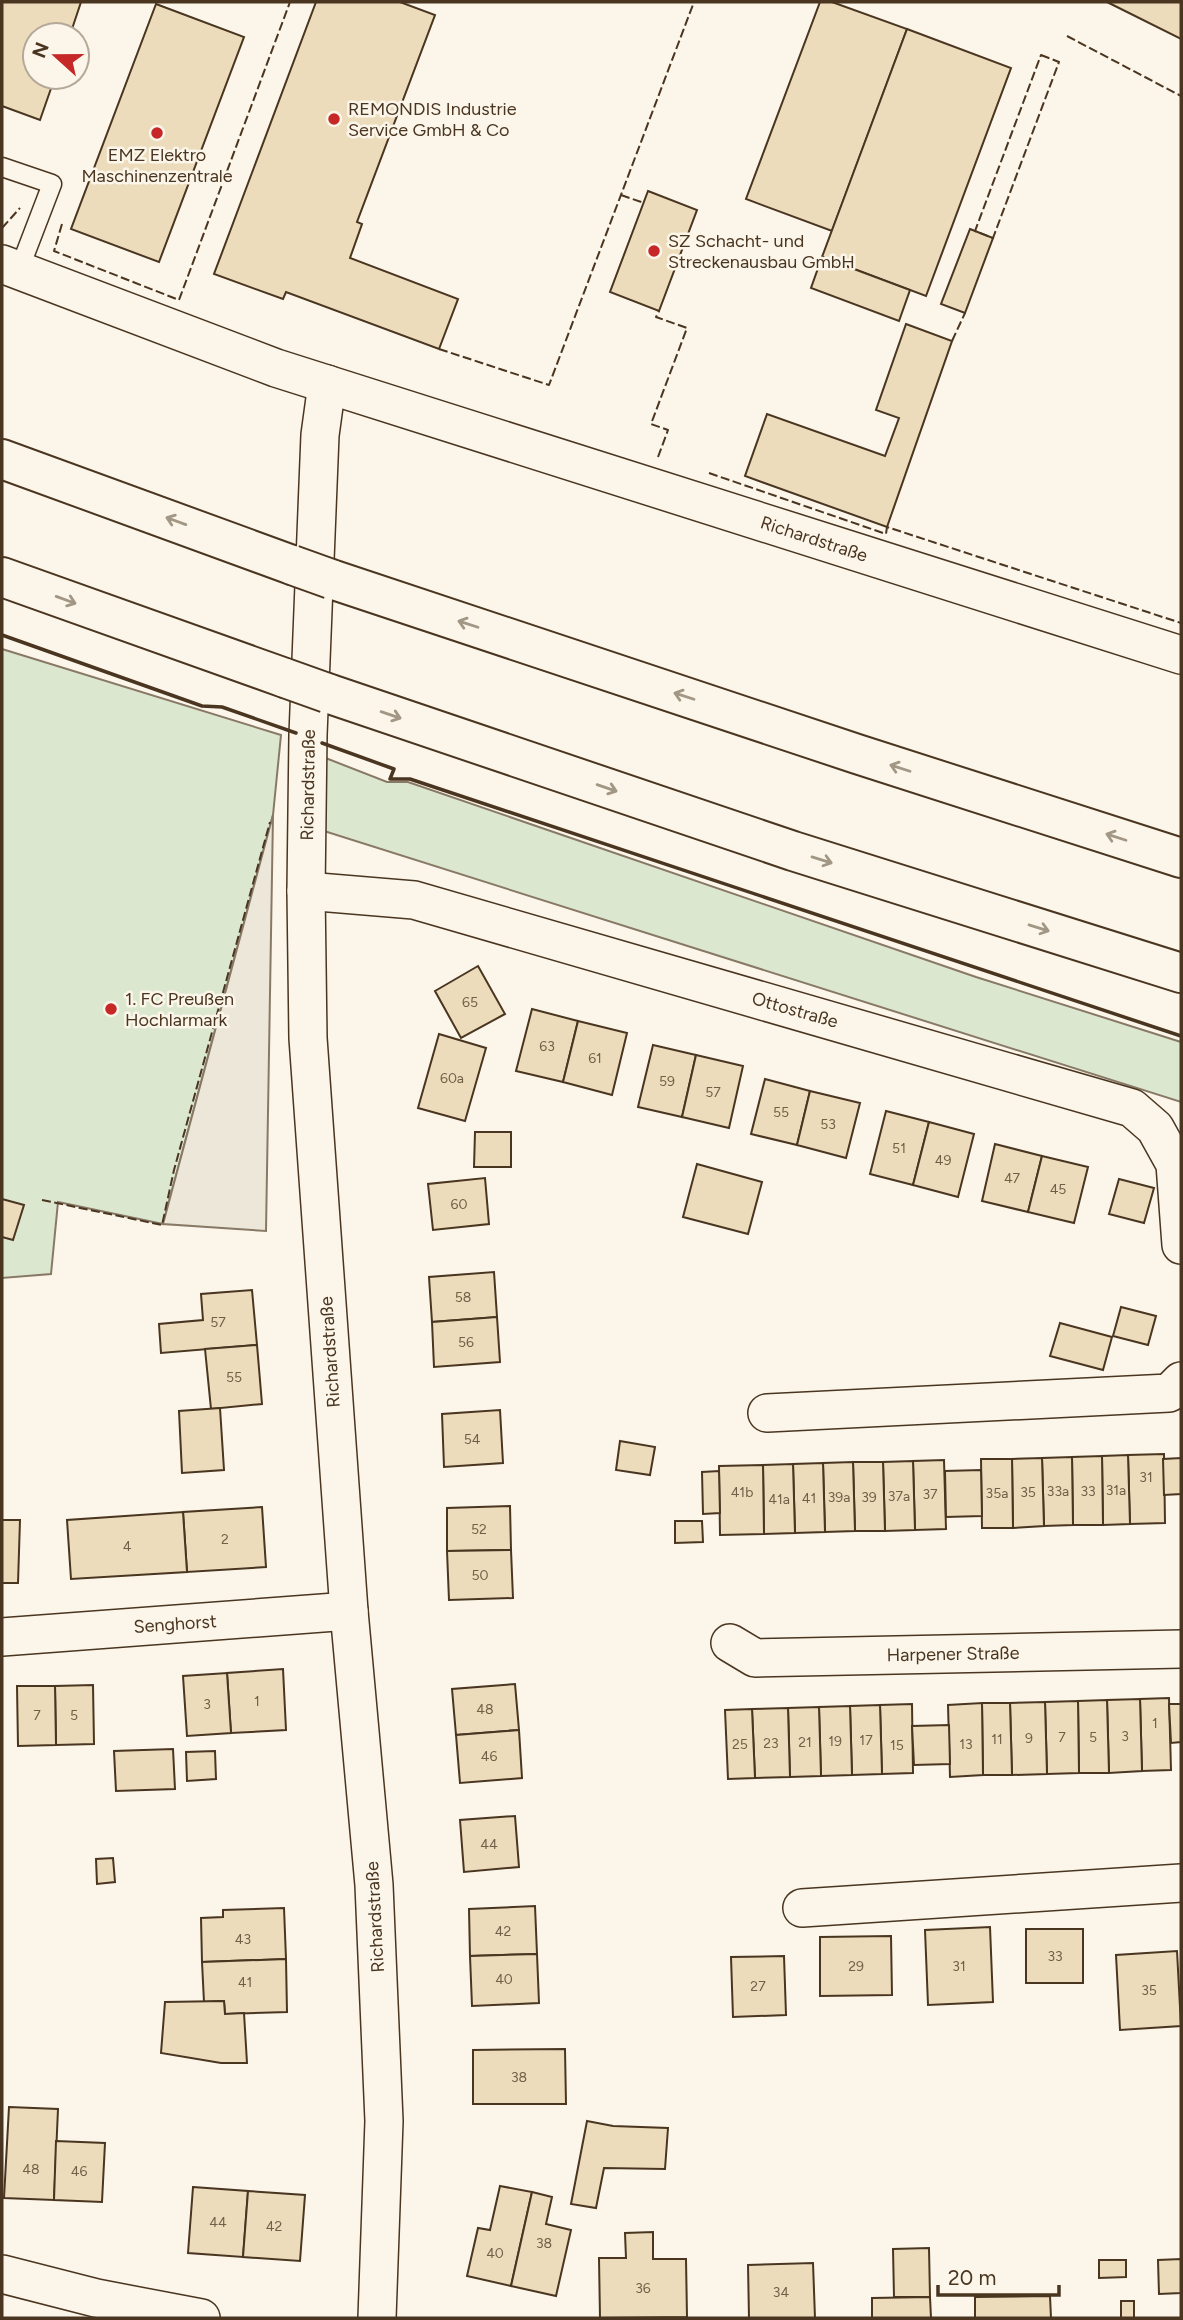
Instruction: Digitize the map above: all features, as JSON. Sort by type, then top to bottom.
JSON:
[{"type":"highway","points":[[2,459],[331,579],[857,754],[1181,858]]},
{"type":"highway","points":[[2,576],[327,693],[793,851],[1181,973]]},
{"type":"street","name":"Richardstraße","points":[[10,267],[276,368],[1181,655]]},
{"type":"street","name":"Richardstraße","points":[[327,384],[320,435],[308,735],[308,1038],[349,1611],[374,1885],[384,2121],[377,2318]]},
{"type":"street","name":"Ottostraße","points":[[306,891],[414,900],[1132,1108],[1155,1128],[1175,1164],[1181,1245]]},
{"type":"street","points":[[767,1413],[1169,1393],[1181,1381]]},
{"type":"street","name":"Senghorst","points":[[2,1637],[349,1611]]},
{"type":"street","name":"Harpener Straße","points":[[730,1643],[755,1658],[1181,1649]]},
{"type":"street","points":[[802,1908],[1181,1883]]},
{"type":"street","points":[[2,2274],[96,2298],[201,2318]]},
{"type":"lane","points":[[2,166],[52,184],[10,267]]},
{"type":"green space","name":"1. FC Preußen Hochlarmark","points":[[2,649],[281,735],[273,815],[163,1224],[58,1202],[51,1274],[2,1278]]},
{"type":"green space","points":[[323,757],[387,782],[408,782],[976,977],[1181,1042],[1181,1102],[324,831]]},
{"type":"shaded area","points":[[273,815],[266,1231],[163,1224]]},
{"type":"building","points":[[2,2],[81,2],[75,21],[21,21],[21,91],[50,91],[40,120],[2,106]]},
{"type":"building","name":"REMONDIS Industrie Service GmbH & Co","points":[[316,2],[400,2],[435,15],[357,222],[362,224],[350,258],[458,299],[439,349],[286,292],[283,299],[214,274]]},
{"type":"building","points":[[820,2],[832,2],[907,29],[832,231],[746,199]]},
{"type":"building","points":[[1107,2],[1181,2],[1181,39]]},
{"type":"building","name":"EMZ Elektro Maschinenzentrale","points":[[156,4],[244,37],[159,262],[71,229]]},
{"type":"building","points":[[907,29],[1011,68],[926,296],[822,257]]},
{"type":"building","name":"SZ Schacht- und Streckenausbau GmbH","points":[[648,191],[697,210],[659,311],[610,292]]},
{"type":"building","points":[[970,229],[993,238],[965,313],[941,304]]},
{"type":"building","points":[[822,257],[910,290],[899,321],[811,288]]},
{"type":"building","points":[[906,324],[952,341],[887,527],[745,476],[767,414],[885,456],[899,418],[876,410]]},
{"type":"building","points":[[478,966],[505,1014],[461,1038],[435,991]]},
{"type":"building","points":[[532,1009],[578,1021],[563,1082],[516,1071]]},
{"type":"building","points":[[578,1021],[627,1033],[612,1095],[563,1082]]},
{"type":"building","points":[[439,1034],[486,1048],[465,1121],[418,1108]]},
{"type":"building","points":[[653,1045],[696,1055],[682,1117],[638,1107]]},
{"type":"building","points":[[696,1055],[743,1066],[729,1128],[682,1117]]},
{"type":"building","points":[[765,1079],[810,1091],[797,1145],[751,1134]]},
{"type":"building","points":[[810,1091],[860,1103],[846,1158],[797,1145]]},
{"type":"building","points":[[886,1111],[929,1122],[913,1185],[870,1174]]},
{"type":"building","points":[[929,1122],[974,1134],[958,1197],[913,1185]]},
{"type":"building","points":[[475,1132],[511,1132],[511,1167],[474,1167]]},
{"type":"building","points":[[995,1144],[1042,1156],[1028,1212],[982,1201]]},
{"type":"building","points":[[1042,1156],[1088,1167],[1074,1223],[1028,1212]]},
{"type":"building","points":[[697,1164],[762,1182],[748,1234],[683,1217]]},
{"type":"building","points":[[485,1178],[489,1224],[433,1230],[428,1184]]},
{"type":"building","points":[[1119,1179],[1154,1188],[1144,1223],[1109,1214]]},
{"type":"building","points":[[2,1199],[24,1205],[13,1240],[2,1237]]},
{"type":"building","points":[[494,1272],[497,1317],[432,1322],[429,1277]]},
{"type":"building","points":[[252,1290],[257,1345],[161,1353],[159,1324],[203,1320],[201,1294]]},
{"type":"building","points":[[1121,1307],[1156,1316],[1148,1345],[1113,1336]]},
{"type":"building","points":[[497,1317],[500,1362],[434,1367],[432,1322]]},
{"type":"building","points":[[1060,1323],[1112,1337],[1103,1370],[1050,1356]]},
{"type":"building","points":[[257,1345],[262,1404],[211,1409],[205,1349]]},
{"type":"building","points":[[220,1408],[224,1470],[182,1473],[179,1411]]},
{"type":"building","points":[[500,1410],[503,1463],[444,1467],[442,1414]]},
{"type":"building","points":[[620,1441],[655,1447],[650,1475],[616,1470]]},
{"type":"building","points":[[1164,1454],[1165,1523],[1130,1524],[1128,1455]]},
{"type":"building","points":[[1128,1455],[1130,1524],[1103,1525],[1102,1456]]},
{"type":"building","points":[[1102,1456],[1103,1525],[1073,1525],[1072,1457]]},
{"type":"building","points":[[1072,1457],[1073,1525],[1044,1526],[1042,1458]]},
{"type":"building","points":[[1042,1458],[1044,1526],[1013,1528],[1012,1459]]},
{"type":"building","points":[[1181,1458],[1181,1494],[1164,1495],[1163,1459]]},
{"type":"building","points":[[981,1459],[1012,1459],[1013,1528],[982,1528]]},
{"type":"building","points":[[944,1460],[946,1529],[915,1530],[913,1461]]},
{"type":"building","points":[[913,1461],[915,1530],[885,1531],[883,1462]]},
{"type":"building","points":[[853,1462],[883,1462],[885,1531],[855,1531]]},
{"type":"building","points":[[853,1462],[855,1531],[825,1532],[823,1463]]},
{"type":"building","points":[[823,1463],[825,1532],[795,1533],[793,1464]]},
{"type":"building","points":[[793,1464],[795,1533],[764,1534],[763,1465]]},
{"type":"building","points":[[763,1465],[764,1534],[720,1535],[719,1466]]},
{"type":"building","points":[[981,1470],[982,1516],[946,1517],[945,1471]]},
{"type":"building","points":[[719,1471],[720,1513],[703,1514],[702,1472]]},
{"type":"building","points":[[510,1506],[511,1550],[447,1551],[447,1508]]},
{"type":"building","points":[[262,1507],[266,1567],[187,1572],[183,1512]]},
{"type":"building","points":[[183,1512],[187,1572],[71,1579],[67,1520]]},
{"type":"building","points":[[2,1520],[20,1520],[18,1583],[2,1583]]},
{"type":"building","points":[[675,1521],[702,1521],[703,1542],[675,1543]]},
{"type":"building","points":[[511,1550],[513,1598],[449,1600],[447,1551]]},
{"type":"building","points":[[283,1669],[286,1730],[231,1733],[227,1673]]},
{"type":"building","points":[[227,1673],[231,1733],[187,1736],[183,1676]]},
{"type":"building","points":[[515,1684],[519,1730],[456,1735],[452,1689]]},
{"type":"building","points":[[93,1685],[94,1744],[56,1745],[55,1686]]},
{"type":"building","points":[[17,1686],[55,1686],[56,1745],[18,1746]]},
{"type":"building","points":[[1169,1698],[1171,1770],[1142,1771],[1140,1699]]},
{"type":"building","points":[[1140,1699],[1142,1771],[1109,1773],[1107,1700]]},
{"type":"building","points":[[1107,1700],[1109,1773],[1079,1773],[1078,1701]]},
{"type":"building","points":[[1078,1701],[1079,1773],[1047,1774],[1045,1702]]},
{"type":"building","points":[[1045,1702],[1047,1774],[1012,1775],[1010,1703]]},
{"type":"building","points":[[982,1703],[1010,1703],[1012,1775],[983,1775]]},
{"type":"building","points":[[982,1703],[983,1775],[950,1777],[948,1705]]},
{"type":"building","points":[[912,1704],[913,1773],[882,1774],[880,1705]]},
{"type":"building","points":[[1169,1704],[1181,1704],[1181,1742],[1171,1743]]},
{"type":"building","points":[[880,1705],[882,1774],[852,1775],[850,1706]]},
{"type":"building","points":[[850,1706],[852,1775],[821,1776],[819,1707]]},
{"type":"building","points":[[819,1707],[821,1776],[790,1777],[788,1708]]},
{"type":"building","points":[[788,1708],[790,1777],[755,1778],[752,1709]]},
{"type":"building","points":[[752,1709],[755,1778],[728,1779],[725,1710]]},
{"type":"building","points":[[949,1725],[950,1764],[914,1765],[912,1726]]},
{"type":"building","points":[[519,1730],[522,1778],[460,1783],[456,1735]]},
{"type":"building","points":[[173,1749],[175,1789],[116,1791],[114,1751]]},
{"type":"building","points":[[215,1751],[216,1779],[187,1781],[186,1752]]},
{"type":"building","points":[[515,1816],[519,1867],[464,1872],[460,1820]]},
{"type":"building","points":[[113,1858],[115,1882],[97,1884],[96,1859]]},
{"type":"building","points":[[535,1906],[537,1954],[470,1956],[469,1909]]},
{"type":"building","points":[[284,1908],[286,1959],[202,1962],[201,1918],[223,1917],[223,1910]]},
{"type":"building","points":[[990,1927],[993,2002],[928,2005],[925,1930]]},
{"type":"building","points":[[1026,1929],[1083,1929],[1083,1983],[1026,1983]]},
{"type":"building","points":[[891,1936],[892,1995],[820,1996],[820,1937]]},
{"type":"building","points":[[1177,1951],[1181,2026],[1120,2030],[1116,1955]]},
{"type":"building","points":[[537,1954],[539,2003],[472,2006],[470,1956]]},
{"type":"building","points":[[784,1956],[786,2015],[733,2017],[731,1957]]},
{"type":"building","points":[[286,1959],[287,2012],[225,2014],[224,2001],[204,2002],[202,1962]]},
{"type":"building","points":[[224,2001],[225,2014],[244,2013],[247,2063],[221,2063],[161,2053],[165,2002]]},
{"type":"building","points":[[565,2049],[566,2104],[473,2104],[473,2050]]},
{"type":"building","points":[[9,2107],[58,2109],[54,2200],[4,2198]]},
{"type":"building","points":[[587,2121],[613,2126],[668,2128],[665,2169],[604,2168],[596,2208],[571,2204]]},
{"type":"building","points":[[56,2141],[105,2143],[102,2202],[54,2200]]},
{"type":"building","points":[[500,2186],[532,2192],[511,2286],[467,2276],[478,2228],[490,2230]]},
{"type":"building","points":[[193,2187],[248,2191],[243,2257],[188,2253]]},
{"type":"building","points":[[248,2191],[305,2195],[300,2261],[243,2257]]},
{"type":"building","points":[[532,2192],[552,2197],[546,2224],[571,2230],[556,2296],[511,2286]]},
{"type":"building","points":[[653,2232],[653,2259],[686,2259],[687,2317],[600,2318],[599,2258],[626,2258],[625,2233]]},
{"type":"building","points":[[929,2248],[930,2297],[894,2297],[893,2249]]},
{"type":"building","points":[[1181,2259],[1181,2293],[1159,2294],[1158,2260]]},
{"type":"building","points":[[1099,2260],[1126,2260],[1126,2277],[1099,2278]]},
{"type":"building","points":[[813,2263],[815,2318],[749,2318],[748,2265]]},
{"type":"building","points":[[1050,2296],[1051,2318],[975,2318],[975,2297]]},
{"type":"building","points":[[930,2297],[931,2318],[872,2318],[872,2298]]},
{"type":"building","points":[[1121,2301],[1134,2301],[1134,2318],[1121,2318]]},
{"type":"fence","points":[[62,224],[54,251],[179,300],[290,2]]},
{"type":"fence","points":[[439,349],[549,385],[694,2]]},
{"type":"fence","points":[[1067,36],[1181,96]]},
{"type":"fence","points":[[1041,55],[1059,62],[993,238],[975,231],[1041,55]]},
{"type":"fence","points":[[621,195],[644,203]]},
{"type":"fence","points":[[2,228],[20,208]]},
{"type":"fence","points":[[658,457],[668,430],[651,424],[687,328],[656,317],[659,311]]},
{"type":"fence","points":[[952,341],[965,313]]},
{"type":"fence","points":[[709,473],[886,534],[887,527],[1181,623]]},
{"type":"fence","points":[[42,1200],[162,1225],[174,1170],[270,822]]},
{"type":"wall","points":[[2,635],[202,706],[222,707],[296,733]]},
{"type":"wall","points":[[322,743],[394,769],[390,779],[410,779],[1181,1036]]},
{"type":"place","name":"REMONDIS Industrie Service GmbH & Co","points":[[334,119]]},
{"type":"place","name":"EMZ Elektro Maschinenzentrale","points":[[157,133]]},
{"type":"place","name":"SZ Schacht- und Streckenausbau GmbH","points":[[654,251]]},
{"type":"place","name":"1. FC Preußen Hochlarmark","points":[[111,1009]]}]
